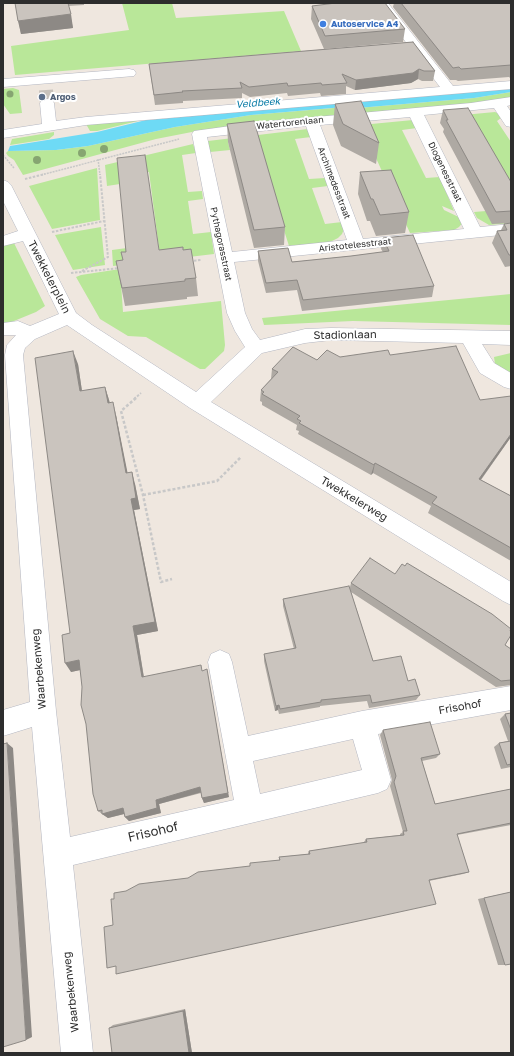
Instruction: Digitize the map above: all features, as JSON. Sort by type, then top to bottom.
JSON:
[{"type":"street","points":[[382,3],[449,90]]},
{"type":"street","points":[[400,48],[416,46]]},
{"type":"street","points":[[3,83],[46,91],[129,73]]},
{"type":"street","name":"Watertorenlaan","points":[[3,134],[86,121],[511,84]]},
{"type":"street","points":[[46,91],[49,127]]},
{"type":"street","points":[[504,102],[511,123]]},
{"type":"street","name":"Watertorenlaan","points":[[199,134],[311,121],[471,107],[504,102]]},
{"type":"street","name":"Diogenesstraat","points":[[415,112],[474,232]]},
{"type":"street","name":"Archimedesstraat","points":[[311,121],[358,245]]},
{"type":"street","name":"Pythagorasstraat","points":[[199,134],[236,313],[244,331],[256,348]]},
{"type":"street","name":"Twekkelerplein","points":[[3,185],[68,317],[197,403]]},
{"type":"street","name":"Aristotelesstraat","points":[[224,258],[511,229]]},
{"type":"street","points":[[3,241],[27,234]]},
{"type":"street","name":"Waarbekenweg","points":[[68,317],[29,334],[16,345],[14,354],[43,711],[77,1053]]},
{"type":"street","points":[[3,329],[18,327],[29,334]]},
{"type":"street","name":"Stadionlaan","points":[[197,403],[256,348],[305,336],[331,334],[511,338]]},
{"type":"street","points":[[468,337],[487,368],[511,382]]},
{"type":"street","name":"Twekkelerweg","points":[[197,403],[511,594]]},
{"type":"street","points":[[220,662],[250,810]]},
{"type":"street","name":"Frisohof","points":[[238,752],[362,724],[511,698]]},
{"type":"street","points":[[3,723],[43,711]]},
{"type":"street","name":"Frisohof","points":[[57,854],[378,780],[362,724]]},
{"type":"path","points":[[21,180],[199,134]]},
{"type":"path","points":[[81,272],[108,257],[98,159]]},
{"type":"path","points":[[47,233],[104,221]]},
{"type":"path","points":[[184,262],[224,258]]},
{"type":"path","points":[[47,275],[120,268]]},
{"type":"path","points":[[159,377],[121,411],[143,495],[161,582],[172,579]]},
{"type":"path","points":[[143,495],[216,481],[259,441]]},
{"type":"green space","points":[[122,3],[172,3],[176,18],[284,11],[301,51],[15,75],[11,46],[129,30]]},
{"type":"green space","points":[[13,88],[19,90],[22,113],[10,114],[3,104],[3,89]]},
{"type":"green space","points":[[511,92],[511,98],[470,104],[237,125],[197,131],[156,139],[23,175],[14,160],[6,153],[8,151],[56,150],[88,146],[175,127],[251,115],[345,107],[346,109],[474,98]]},
{"type":"green space","points":[[495,112],[499,114],[501,118],[497,121],[511,142],[511,200],[463,115]]},
{"type":"green space","points":[[146,119],[97,131],[90,131],[86,124]]},
{"type":"green space","points":[[413,120],[417,128],[402,130],[426,178],[440,177],[454,211],[442,206],[444,210],[465,220],[454,230],[410,233],[361,125]]},
{"type":"green space","points":[[308,129],[311,137],[295,139],[309,179],[325,178],[328,186],[312,188],[325,224],[342,222],[344,229],[338,238],[328,243],[289,246],[255,139],[228,142],[230,150],[210,152],[208,141]]},
{"type":"green space","points":[[54,132],[54,135],[49,139],[10,145],[12,139]]},
{"type":"green space","points":[[193,144],[196,153],[182,155],[188,192],[202,191],[203,199],[188,201],[193,234],[211,232],[214,254],[113,266],[112,250],[127,248],[160,256],[149,172],[120,175],[120,184],[107,186],[105,165]]},
{"type":"green space","points":[[97,168],[100,220],[52,229],[29,186]]},
{"type":"green space","points":[[486,211],[511,219],[511,223],[489,225],[477,218],[474,212]]},
{"type":"green space","points":[[101,227],[105,265],[73,270],[55,235]]},
{"type":"green space","points":[[14,243],[45,306],[36,312],[10,324],[3,325],[3,246]]},
{"type":"green space","points":[[120,269],[123,312],[221,301],[225,345],[224,351],[205,369],[200,369],[146,337],[128,336],[100,319],[76,277]]},
{"type":"green space","points":[[511,294],[511,325],[353,321],[264,325],[262,318]]},
{"type":"green space","points":[[511,353],[511,374],[495,364],[494,357]]},
{"type":"water","points":[[511,88],[511,92],[474,98],[346,109],[344,107],[251,115],[175,127],[88,146],[56,150],[8,151],[10,146],[97,132],[146,120]]},
{"type":"building","points":[[15,3],[68,3],[71,14],[18,21]]},
{"type":"building","points":[[336,3],[385,3],[405,29],[325,36],[312,6]]},
{"type":"building","points":[[401,3],[511,3],[511,65],[461,69],[459,67],[453,68]]},
{"type":"building","points":[[413,42],[435,71],[424,71],[419,69],[413,73],[356,80],[342,74],[347,83],[322,85],[321,83],[288,86],[287,83],[249,87],[240,82],[242,88],[182,91],[183,92],[154,95],[149,64]]},
{"type":"building","points":[[361,101],[379,143],[343,124],[335,104]]},
{"type":"building","points":[[468,108],[511,182],[511,211],[496,212],[446,120],[448,120],[443,110]]},
{"type":"building","points":[[254,121],[285,227],[254,230],[227,124]]},
{"type":"building","points":[[145,155],[159,250],[183,247],[183,250],[191,249],[196,278],[185,279],[185,281],[122,288],[116,261],[123,260],[121,252],[126,252],[117,158]]},
{"type":"building","points":[[391,170],[409,212],[380,215],[373,199],[371,199],[360,172]]},
{"type":"building","points":[[511,223],[511,255],[509,255],[497,231],[507,230],[504,224]]},
{"type":"building","points":[[413,235],[434,286],[303,300],[297,280],[266,283],[258,251],[288,248],[292,262],[351,256],[389,251],[383,238]]},
{"type":"building","points":[[456,346],[480,400],[511,396],[511,434],[479,479],[511,496],[511,548],[432,503],[437,497],[375,463],[374,465],[299,423],[301,421],[297,419],[300,416],[262,394],[264,392],[261,390],[278,372],[272,369],[293,347],[317,360],[327,350],[340,357],[388,350],[390,355]]},
{"type":"building","points":[[73,351],[80,391],[105,387],[108,403],[113,402],[126,473],[132,472],[136,498],[131,499],[155,622],[133,626],[142,677],[201,665],[202,671],[207,669],[228,793],[202,798],[200,787],[156,800],[157,808],[125,817],[123,808],[102,814],[102,810],[98,811],[93,794],[86,724],[81,705],[82,687],[79,660],[65,663],[62,635],[70,633],[35,358]]},
{"type":"building","points":[[370,558],[395,574],[402,564],[405,566],[407,563],[492,614],[511,629],[511,635],[505,645],[511,649],[511,680],[501,681],[351,583]]},
{"type":"building","points":[[349,586],[373,661],[401,656],[408,681],[415,679],[420,695],[372,703],[370,695],[321,700],[321,702],[280,709],[279,705],[276,706],[264,654],[296,648],[283,599]]},
{"type":"building","points":[[511,713],[511,730],[505,714]]},
{"type":"building","points":[[430,722],[440,754],[421,758],[435,804],[511,789],[511,823],[457,834],[469,872],[429,880],[436,904],[116,974],[116,966],[107,968],[104,927],[113,925],[111,899],[114,899],[114,893],[126,891],[139,884],[188,878],[198,872],[250,866],[250,863],[280,860],[279,857],[310,854],[309,851],[367,842],[366,839],[404,835],[403,831],[407,831],[394,782],[396,776],[383,730]]},
{"type":"building","points":[[511,741],[511,764],[507,765],[499,743]]},
{"type":"building","points":[[7,743],[26,1040],[3,1047],[3,744]]},
{"type":"building","points":[[511,892],[511,964],[505,965],[484,898]]},
{"type":"building","points":[[183,1011],[189,1053],[112,1053],[109,1028]]},
{"type":"tunnel","points":[[46,90],[47,103]]},
{"type":"place","name":"Autoservice A4","points":[[323,24]]},
{"type":"place","name":"Argos","points":[[42,97]]},
{"type":"water label","name":"Veldbeek","points":[[258,103]]}]
